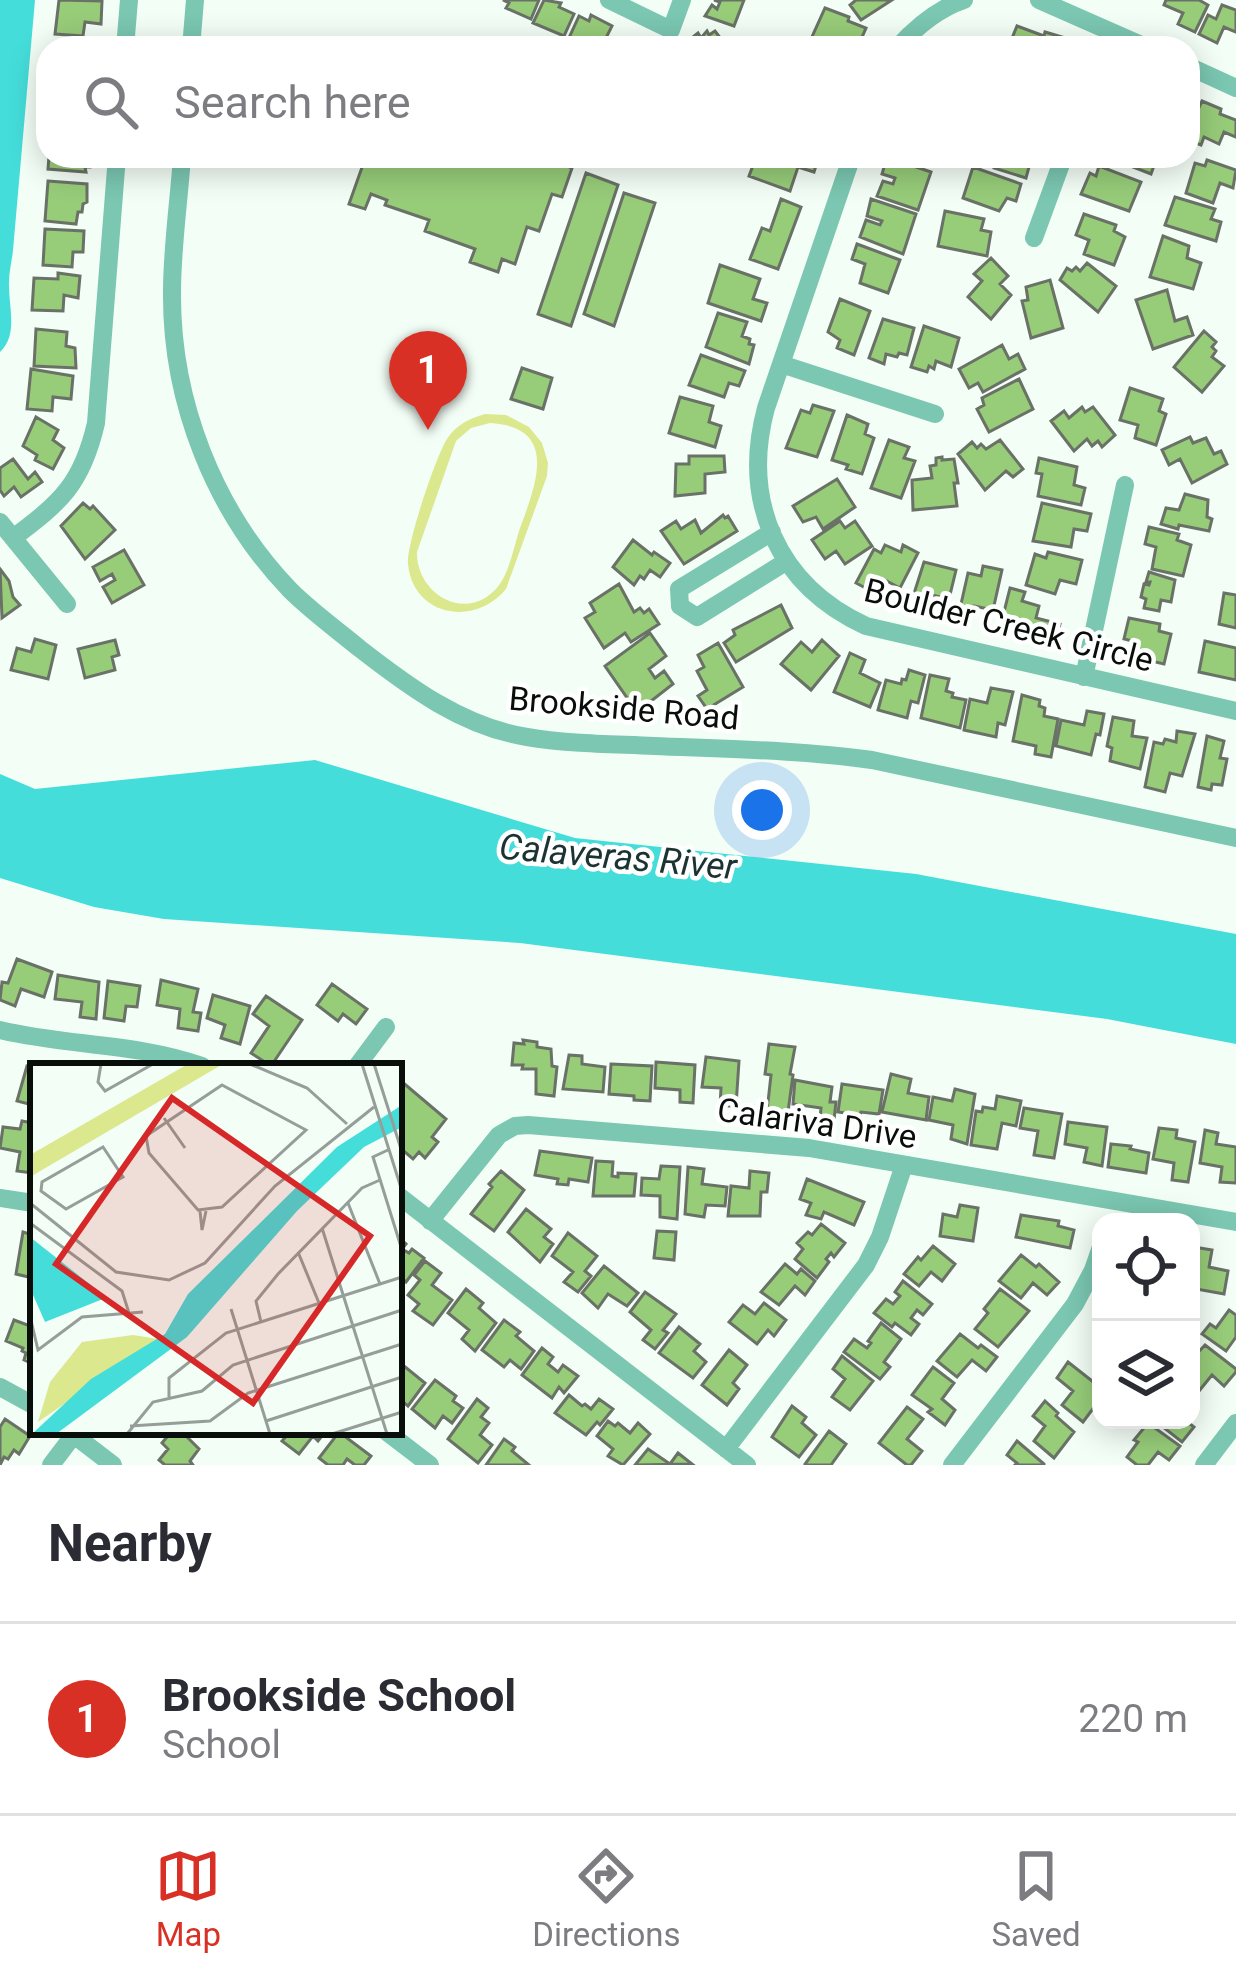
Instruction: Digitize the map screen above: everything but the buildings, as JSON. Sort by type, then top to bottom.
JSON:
[{"type":"street","points":[[126,36],[129,0]]},
{"type":"street","points":[[192,36],[195,0]]},
{"type":"street","points":[[610,0],[671,30],[682,0]]},
{"type":"street","points":[[908,36],[936,13],[964,0]]},
{"type":"street","points":[[1039,0],[1099,36]]},
{"type":"street","points":[[1200,72],[1236,88]]},
{"type":"street","points":[[13,538],[68,491],[90,450],[116,168]]},
{"type":"street","name":"Brookside Road","points":[[181,168],[173,329],[187,408],[212,477],[245,534],[291,591],[411,688],[469,719],[525,737],[830,754],[1236,838]]},
{"type":"street","name":"Boulder Creek Circle","points":[[848,168],[761,428],[757,463],[763,511],[787,561],[814,594],[866,626],[1236,711]]},
{"type":"street","points":[[1034,238],[1060,168]]},
{"type":"street","points":[[782,364],[935,414]]},
{"type":"street","points":[[1084,677],[1125,485]]},
{"type":"street","points":[[0,522],[67,604]]},
{"type":"street","points":[[772,532],[680,589],[680,606],[697,617],[787,561]]},
{"type":"street","points":[[359,1063],[386,1028]]},
{"type":"street","points":[[0,1030],[189,1063]]},
{"type":"street","name":"Calariva Drive","points":[[430,1221],[499,1135],[528,1125],[809,1148],[1236,1222]]},
{"type":"street","points":[[726,1449],[866,1265],[904,1165]]},
{"type":"street","points":[[0,1198],[30,1203]]},
{"type":"street","points":[[402,1198],[747,1465]]},
{"type":"street","points":[[1109,1213],[1113,1200]]},
{"type":"street","points":[[952,1465],[1075,1304],[1092,1274]]},
{"type":"street","points":[[0,1387],[30,1403]]},
{"type":"street","points":[[1204,1465],[1236,1423]]},
{"type":"street","points":[[51,1465],[72,1435]]},
{"type":"street","points":[[76,1435],[113,1465]]},
{"type":"street","points":[[391,1435],[430,1465]]},
{"type":"green space","points":[[485,414],[506,415],[529,427],[542,443],[547,476],[506,589],[478,609],[447,611],[421,596],[412,582],[409,554],[442,448],[455,430]],"holes":[[[490,423],[513,427],[527,436],[537,463],[510,562],[494,591],[481,600],[455,603],[432,590],[417,552],[456,441],[471,428]]]},
{"type":"water","points":[[0,0],[35,0],[9,278],[11,328],[0,352]]},
{"type":"water","name":"Calaveras River","points":[[315,760],[575,838],[916,874],[1236,934],[1236,1044],[1107,1019],[520,943],[164,919],[94,907],[0,878],[0,774],[35,789]]},
{"type":"place","name":"Brookside School","points":[[428,430]]}]
